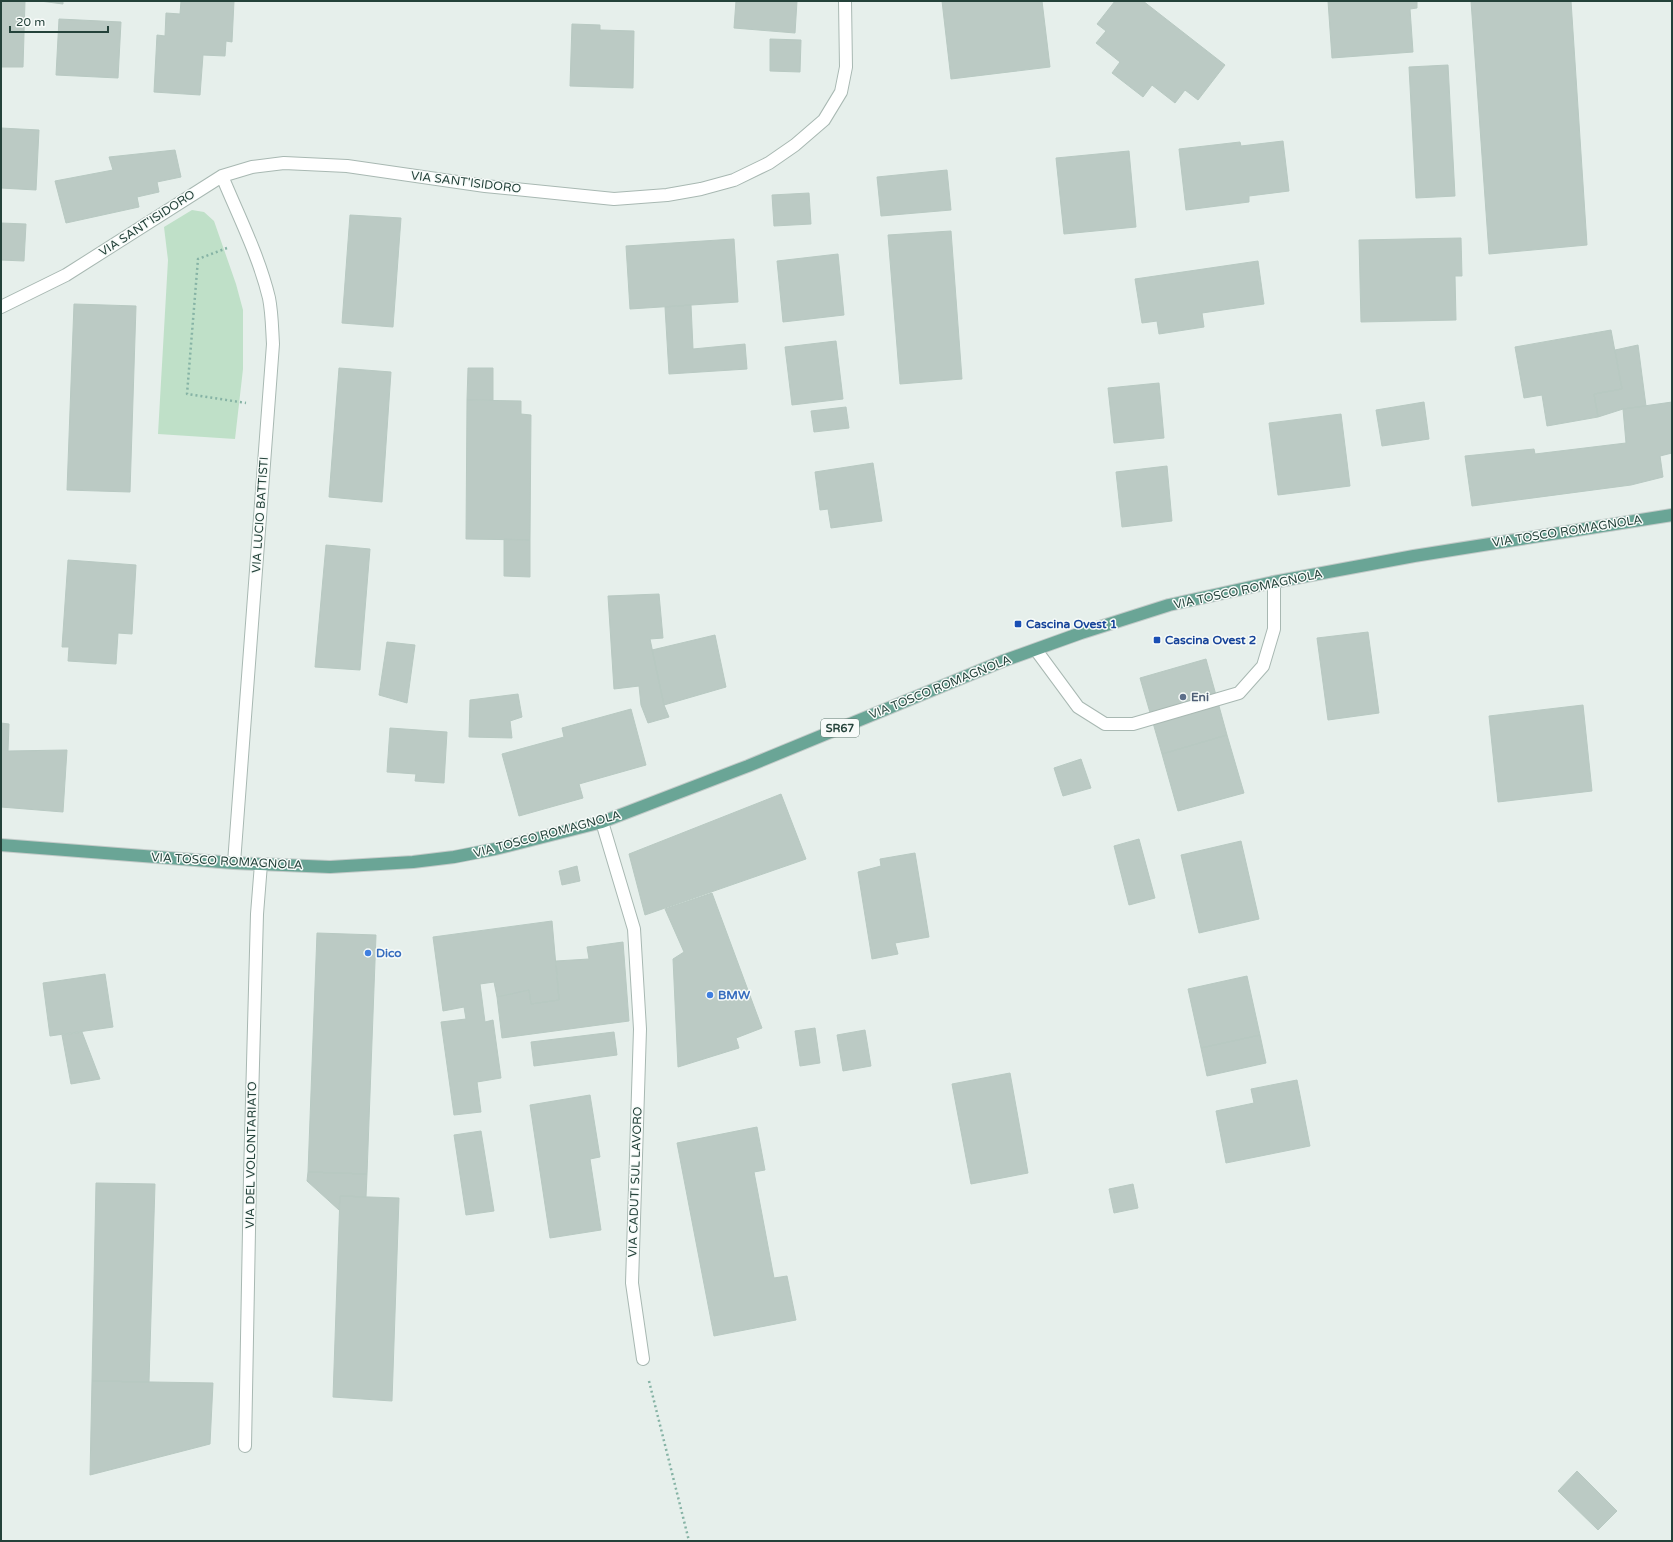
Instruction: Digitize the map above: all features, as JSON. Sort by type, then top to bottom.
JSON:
[{"type":"main road","name":"VIA TOSCO ROMAGNOLA","points":[[1,845],[234,863],[330,867],[413,862],[447,858],[495,849],[602,822],[741,769],[966,676],[1087,631],[1169,605],[1274,582],[1429,554],[1672,515]]},
{"type":"street","name":"VIA SANT'ISIDORO","points":[[1,306],[66,275],[222,176],[252,167],[284,163],[347,166],[485,186],[614,199],[667,195],[701,189],[734,180],[769,163],[795,145],[824,120],[841,92],[846,68],[845,1]]},
{"type":"street","name":"VIA LUCIO BATTISTI","points":[[222,176],[249,240],[268,298],[272,317],[273,344],[234,863]]},
{"type":"street","points":[[1036,650],[1078,707],[1105,724],[1133,724],[1239,693],[1263,666],[1274,629],[1274,582]]},
{"type":"street","name":"VIA CADUTI SUL LAVORO","points":[[602,822],[634,929],[640,1029],[632,1283],[643,1359]]},
{"type":"street","name":"VIA DEL VOLONTARIATO","points":[[245,1446],[250,1168],[257,922],[261,864]]},
{"type":"path","points":[[249,240],[198,259],[187,394],[268,406]]},
{"type":"path","points":[[643,1359],[689,1541]]},
{"type":"green space","points":[[192,210],[204,212],[214,221],[236,284],[243,310],[243,369],[235,439],[158,434],[168,260],[164,227]]},
{"type":"building","points":[[1,1],[25,1],[23,67],[1,67]]},
{"type":"building","points":[[40,1],[63,1],[63,4]]},
{"type":"building","points":[[181,1],[234,1],[232,42],[226,41],[225,56],[203,55],[200,95],[154,92],[157,35],[165,36],[166,13],[180,14]]},
{"type":"building","points":[[736,1],[797,1],[795,33],[734,28]]},
{"type":"building","points":[[942,1],[1042,1],[1050,67],[951,79]]},
{"type":"building","points":[[1115,1],[1143,1],[1225,65],[1198,100],[1185,90],[1175,103],[1152,85],[1143,97],[1112,73],[1120,62],[1096,43],[1106,31],[1097,24]]},
{"type":"building","points":[[1328,1],[1417,1],[1417,8],[1410,9],[1413,52],[1332,58]]},
{"type":"building","points":[[1471,1],[1571,1],[1587,245],[1489,254]]},
{"type":"building","points":[[59,19],[121,22],[118,78],[56,75]]},
{"type":"building","points":[[572,24],[600,25],[600,30],[634,31],[633,88],[570,86]]},
{"type":"building","points":[[770,39],[801,40],[800,72],[770,71]]},
{"type":"building","points":[[1448,65],[1455,196],[1416,198],[1409,67]]},
{"type":"building","points":[[1,128],[39,130],[36,190],[1,188]]},
{"type":"building","points":[[1283,141],[1289,191],[1249,196],[1249,202],[1186,210],[1179,149],[1240,142],[1241,146]]},
{"type":"building","points":[[175,150],[181,177],[157,182],[159,192],[137,197],[139,207],[66,223],[55,181],[113,170],[109,157]]},
{"type":"building","points":[[1129,151],[1136,227],[1064,234],[1056,158]]},
{"type":"building","points":[[947,170],[951,210],[881,216],[877,177]]},
{"type":"building","points":[[809,193],[811,224],[774,226],[772,195]]},
{"type":"building","points":[[350,215],[401,218],[393,327],[342,323]]},
{"type":"building","points":[[1,223],[26,224],[24,261],[1,260]]},
{"type":"building","points":[[951,231],[962,379],[900,384],[888,235]]},
{"type":"building","points":[[1461,238],[1462,276],[1455,276],[1456,320],[1361,322],[1359,240]]},
{"type":"building","points":[[734,239],[738,302],[630,309],[626,246]]},
{"type":"building","points":[[838,254],[844,315],[783,322],[777,261]]},
{"type":"building","points":[[1258,261],[1264,304],[1202,313],[1204,327],[1159,334],[1157,321],[1142,323],[1135,279]]},
{"type":"building","points":[[74,304],[136,306],[130,492],[67,490]]},
{"type":"building","points":[[691,305],[693,349],[745,344],[747,369],[669,374],[665,307]]},
{"type":"building","points":[[1611,330],[1622,389],[1594,394],[1598,417],[1547,426],[1542,395],[1524,398],[1515,347]]},
{"type":"building","points":[[836,341],[843,399],[792,405],[785,347]]},
{"type":"building","points":[[1638,345],[1646,406],[1623,409],[1598,417],[1594,394],[1622,389],[1615,350]]},
{"type":"building","points":[[339,368],[391,372],[382,502],[329,497]]},
{"type":"building","points":[[468,368],[493,368],[493,400],[467,400]]},
{"type":"building","points":[[1159,383],[1164,438],[1114,443],[1108,388]]},
{"type":"building","points":[[467,400],[521,401],[521,414],[531,415],[530,540],[466,539]]},
{"type":"building","points":[[1424,402],[1429,439],[1382,446],[1376,410]]},
{"type":"building","points":[[1672,402],[1672,453],[1660,456],[1663,477],[1631,485],[1472,506],[1465,456],[1534,449],[1535,454],[1626,443],[1623,409]]},
{"type":"building","points":[[846,407],[849,428],[814,432],[811,411]]},
{"type":"building","points":[[1341,414],[1350,486],[1278,495],[1269,423]]},
{"type":"building","points":[[873,463],[882,521],[831,528],[828,509],[820,510],[815,472]]},
{"type":"building","points":[[1167,466],[1172,521],[1122,527],[1116,472]]},
{"type":"building","points":[[504,539],[530,540],[530,577],[504,576]]},
{"type":"building","points":[[326,545],[370,549],[360,670],[315,667]]},
{"type":"building","points":[[68,560],[136,565],[132,634],[118,633],[116,664],[68,661],[69,647],[62,647]]},
{"type":"building","points":[[659,594],[663,638],[650,639],[664,705],[669,717],[648,723],[641,705],[639,686],[614,689],[608,596]]},
{"type":"building","points":[[1368,632],[1379,713],[1328,720],[1317,638]]},
{"type":"building","points":[[715,635],[726,687],[664,705],[652,650]]},
{"type":"building","points":[[387,642],[415,645],[407,703],[379,695]]},
{"type":"building","points":[[1206,659],[1227,735],[1162,754],[1140,678]]},
{"type":"building","points":[[518,694],[522,717],[510,721],[512,738],[469,737],[470,700]]},
{"type":"building","points":[[1583,705],[1592,791],[1498,802],[1489,716]]},
{"type":"building","points":[[631,709],[646,765],[579,784],[583,798],[519,816],[502,754],[564,737],[562,728]]},
{"type":"building","points":[[1,723],[9,724],[8,751],[67,750],[63,812],[1,807]]},
{"type":"building","points":[[390,728],[447,732],[444,783],[415,781],[416,774],[387,772]]},
{"type":"building","points":[[1227,735],[1244,793],[1178,811],[1162,754]]},
{"type":"building","points":[[1081,759],[1091,788],[1063,796],[1054,768]]},
{"type":"building","points":[[781,794],[806,859],[645,915],[629,854]]},
{"type":"building","points":[[1139,839],[1155,898],[1129,905],[1114,846]]},
{"type":"building","points":[[1241,841],[1259,919],[1199,933],[1181,855]]},
{"type":"building","points":[[915,853],[929,937],[895,943],[898,954],[872,959],[858,872],[881,866],[880,859]]},
{"type":"building","points":[[577,866],[580,881],[562,885],[559,871]]},
{"type":"building","points":[[712,893],[762,1028],[736,1038],[739,1048],[678,1067],[673,959],[684,952],[665,909]]},
{"type":"building","points":[[552,921],[559,1000],[531,1004],[529,990],[497,997],[494,982],[480,984],[485,1022],[493,1020],[501,1078],[477,1082],[481,1112],[454,1115],[441,1022],[466,1019],[464,1007],[443,1011],[433,937]]},
{"type":"building","points":[[317,933],[376,935],[367,1174],[308,1172]]},
{"type":"building","points":[[623,942],[629,1021],[502,1038],[497,997],[529,990],[531,1004],[559,1000],[556,961],[589,959],[587,947]]},
{"type":"building","points":[[105,974],[113,1027],[50,1036],[43,983]]},
{"type":"building","points":[[1247,976],[1260,1035],[1201,1048],[1188,989]]},
{"type":"building","points":[[815,1028],[820,1063],[800,1066],[795,1031]]},
{"type":"building","points":[[865,1030],[871,1066],[843,1071],[837,1035]]},
{"type":"building","points":[[82,1032],[100,1079],[71,1084],[62,1035]]},
{"type":"building","points":[[614,1032],[617,1055],[534,1066],[531,1042]]},
{"type":"building","points":[[1260,1035],[1266,1063],[1207,1076],[1201,1048]]},
{"type":"building","points":[[1010,1073],[1028,1173],[971,1184],[952,1084]]},
{"type":"building","points":[[1297,1080],[1310,1146],[1226,1163],[1216,1111],[1254,1103],[1251,1089]]},
{"type":"building","points":[[590,1095],[600,1157],[590,1159],[601,1230],[550,1238],[530,1105]]},
{"type":"building","points":[[757,1127],[765,1170],[754,1172],[774,1278],[787,1276],[796,1320],[714,1336],[677,1143]]},
{"type":"building","points":[[481,1131],[494,1211],[466,1215],[454,1135]]},
{"type":"building","points":[[308,1172],[367,1174],[366,1197],[340,1196],[339,1210],[307,1181]]},
{"type":"building","points":[[96,1183],[155,1184],[149,1382],[92,1381]]},
{"type":"building","points":[[1133,1184],[1138,1208],[1114,1213],[1109,1189]]},
{"type":"building","points":[[340,1196],[399,1198],[392,1401],[333,1397]]},
{"type":"building","points":[[92,1381],[213,1383],[210,1444],[90,1475]]},
{"type":"building","points":[[1577,1471],[1617,1511],[1598,1530],[1558,1491]]},
{"type":"place","name":"Cascina Ovest 1","points":[[1018,624]]},
{"type":"place","name":"Cascina Ovest 2","points":[[1157,640]]},
{"type":"place","name":"Eni","points":[[1183,697]]},
{"type":"place","name":"Dico","points":[[368,953]]},
{"type":"place","name":"BMW","points":[[710,995]]}]
